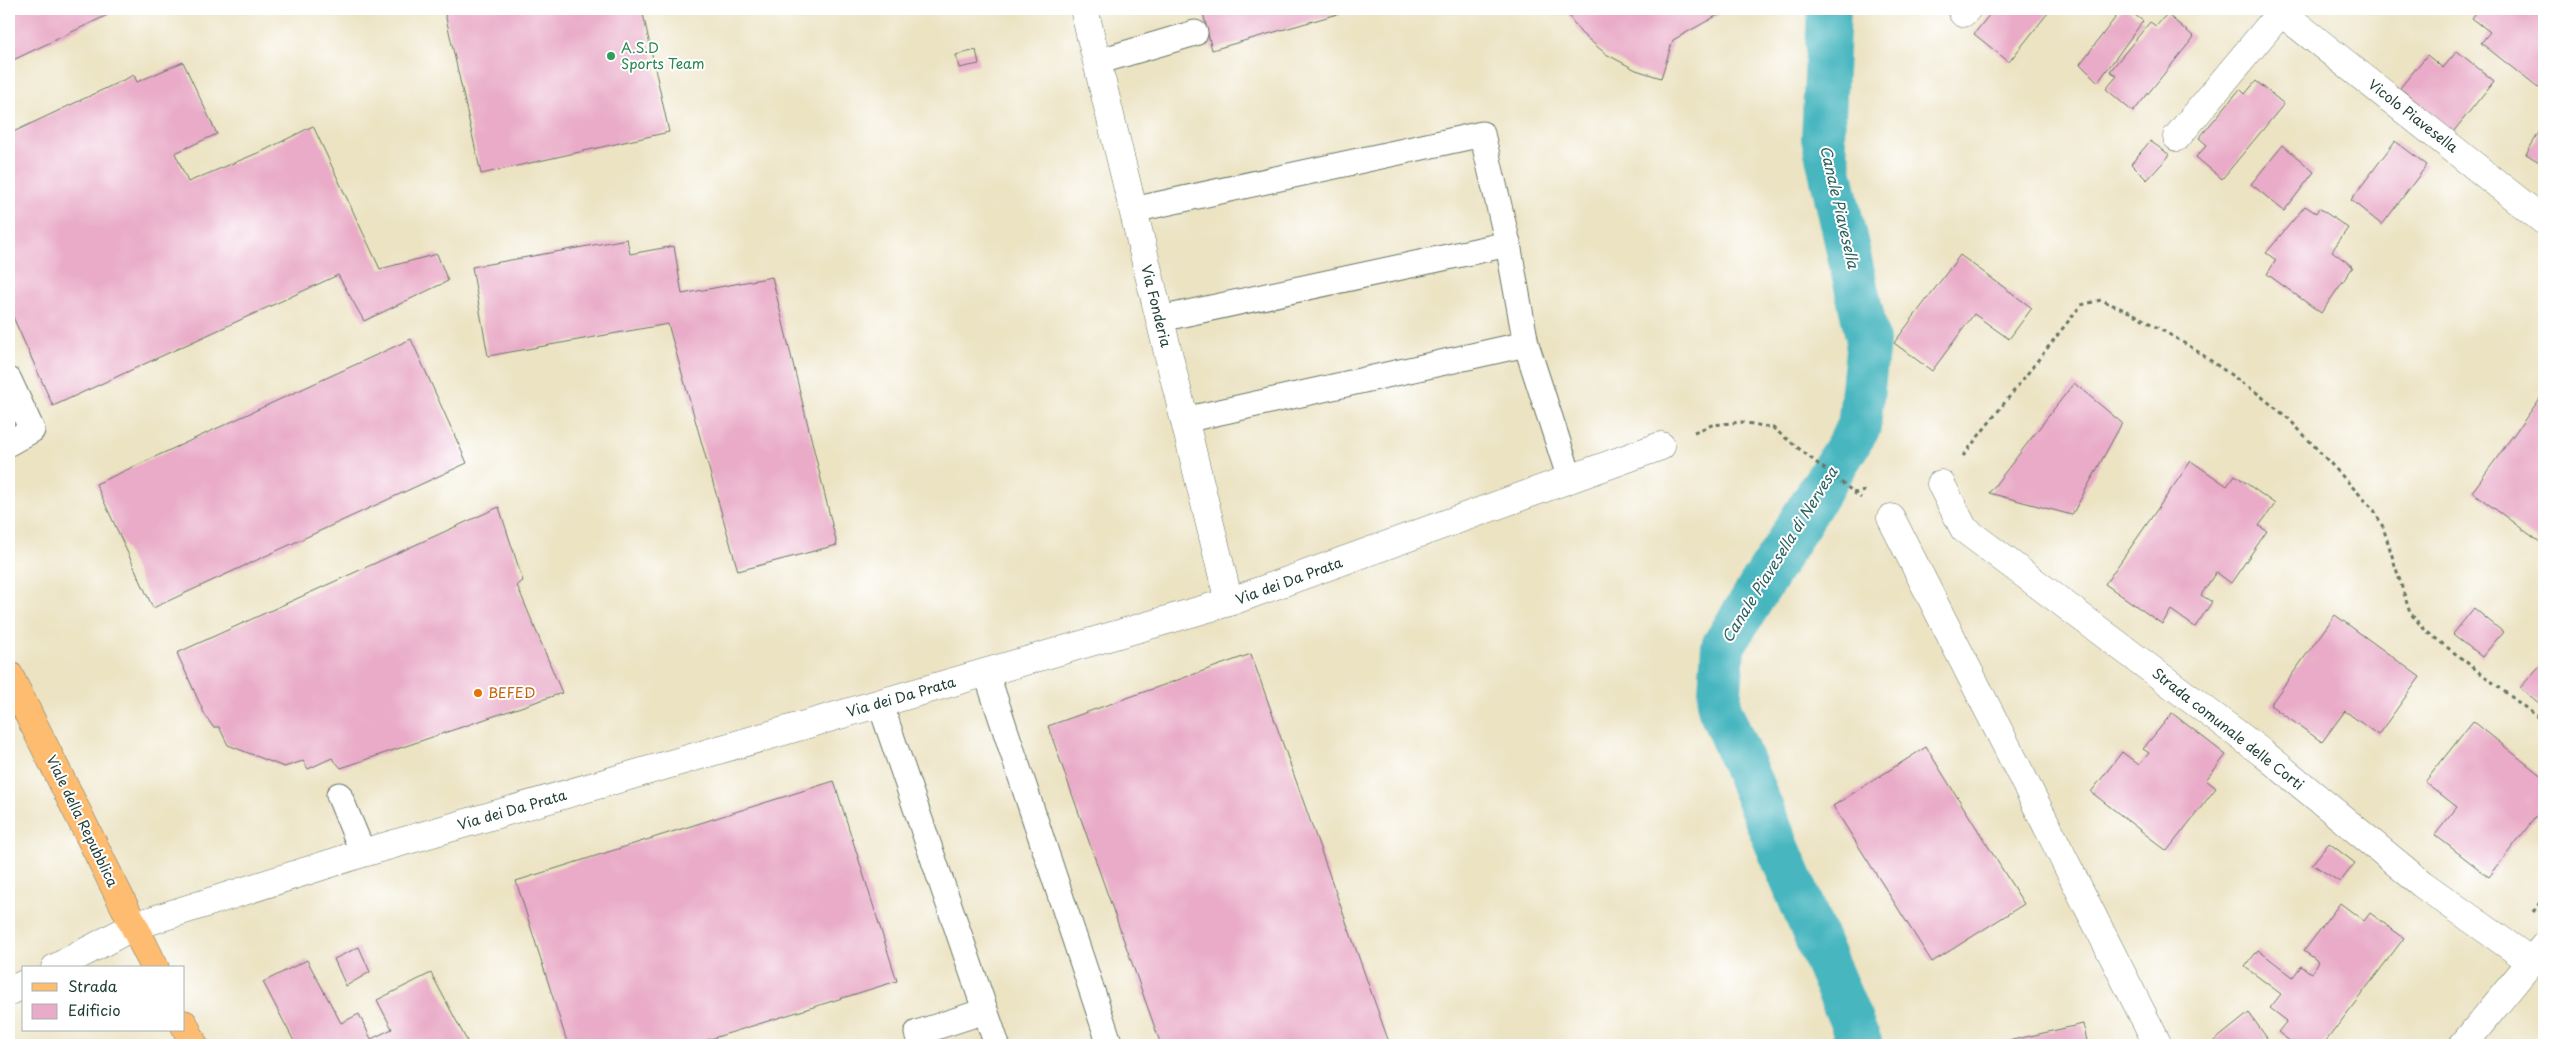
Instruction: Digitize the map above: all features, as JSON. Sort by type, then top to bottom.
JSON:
[{"type":"main road","name":"Viale della Repubblica","points":[[9,675],[154,966]]},
{"type":"main road","points":[[185,1026],[194,1045]]},
{"type":"street","name":"Via Fonderia","points":[[1084,9],[1229,602]]},
{"type":"street","name":"Vicolo Piavesella","points":[[2177,137],[2279,10],[2544,221]]},
{"type":"street","name":"Via dei Da Prata","points":[[59,966],[134,926],[364,853],[1229,602],[1661,446]]},
{"type":"street","name":"Strada comunale delle Corti","points":[[1942,484],[1964,530],[2264,754],[2422,884],[2538,954],[2463,1045]]},
{"type":"street","points":[[1891,518],[2158,1045]]},
{"type":"street","points":[[9,992],[22,985]]},
{"type":"lane","points":[[1097,62],[1195,33]]},
{"type":"lane","points":[[1133,210],[1482,134],[1508,244],[1526,344],[1570,479]]},
{"type":"lane","points":[[1160,319],[1508,244]]},
{"type":"lane","points":[[1184,420],[1526,344]]},
{"type":"lane","points":[[9,380],[32,430],[9,443]]},
{"type":"lane","points":[[986,672],[1110,1045]]},
{"type":"lane","points":[[880,703],[997,1045]]},
{"type":"lane","points":[[339,795],[364,853]]},
{"type":"lane","points":[[921,1045],[917,1033],[986,1011]]},
{"type":"path","points":[[1942,484],[2081,306],[2101,300],[2134,314],[2191,347],[2290,419],[2374,510],[2383,527],[2410,613],[2426,631],[2544,722]]},
{"type":"path","points":[[1661,446],[1712,425],[1742,422],[1773,428],[1845,486]]},
{"type":"building","points":[[9,9],[120,9],[9,62]]},
{"type":"building","points":[[444,9],[642,9],[669,132],[481,174]]},
{"type":"building","points":[[1202,9],[1355,9],[1212,50]]},
{"type":"building","points":[[1564,9],[1729,9],[1673,40],[1661,78],[1636,70],[1606,54],[1581,33]]},
{"type":"building","points":[[1994,9],[2051,9],[2009,62],[1974,34]]},
{"type":"building","points":[[2122,9],[2127,9],[2143,21],[2098,82],[2080,64]]},
{"type":"building","points":[[2479,9],[2544,9],[2544,81],[2538,88],[2481,43],[2490,32],[2472,18]]},
{"type":"building","points":[[2167,14],[2194,37],[2133,112],[2106,89],[2117,76],[2110,71],[2150,22],[2156,26]]},
{"type":"building","points":[[976,50],[979,64],[959,68],[956,55]]},
{"type":"building","points":[[2457,51],[2494,81],[2453,132],[2400,88],[2427,55],[2443,68]]},
{"type":"building","points":[[183,62],[217,134],[175,153],[188,182],[265,150],[313,126],[380,269],[437,254],[448,281],[364,321],[338,275],[53,406],[9,308],[9,134],[134,75],[137,82]]},
{"type":"building","points":[[2256,81],[2284,104],[2222,179],[2196,157],[2207,145],[2199,138],[2240,89],[2245,94]]},
{"type":"building","points":[[2544,124],[2544,165],[2526,154]]},
{"type":"building","points":[[2150,141],[2170,155],[2147,180],[2131,164]]},
{"type":"building","points":[[2395,141],[2427,165],[2382,225],[2351,200]]},
{"type":"building","points":[[2283,145],[2314,172],[2284,211],[2251,184]]},
{"type":"building","points":[[2305,206],[2316,213],[2319,208],[2348,228],[2332,251],[2353,267],[2321,313],[2267,274],[2276,260],[2266,253]]},
{"type":"building","points":[[627,239],[630,254],[674,246],[682,294],[772,277],[837,545],[738,571],[668,324],[488,356],[472,267]]},
{"type":"building","points":[[1960,255],[2032,308],[2009,339],[1974,314],[1932,371],[1894,343]]},
{"type":"building","points":[[411,339],[467,463],[153,608],[96,484]]},
{"type":"building","points":[[2074,383],[2122,423],[2072,515],[1989,493]]},
{"type":"building","points":[[2544,393],[2544,545],[2472,492]]},
{"type":"building","points":[[2191,461],[2227,486],[2235,475],[2275,504],[2259,526],[2267,531],[2231,583],[2216,572],[2201,595],[2212,602],[2195,627],[2171,610],[2162,624],[2105,584]]},
{"type":"building","points":[[499,507],[523,581],[517,585],[562,693],[341,768],[332,758],[308,769],[303,761],[284,767],[228,745],[219,727],[213,727],[205,715],[177,653]]},
{"type":"building","points":[[2474,608],[2503,632],[2482,657],[2453,634]]},
{"type":"building","points":[[2335,615],[2420,677],[2378,735],[2345,711],[2322,742],[2270,705]]},
{"type":"building","points":[[1251,654],[1390,1045],[1161,1045],[1048,726]]},
{"type":"building","points":[[2544,661],[2544,707],[2520,688]]},
{"type":"building","points":[[2172,713],[2226,755],[2206,780],[2216,788],[2167,851],[2091,792],[2122,752],[2139,765],[2149,753],[2143,749]]},
{"type":"building","points":[[2473,721],[2544,778],[2544,806],[2489,877],[2435,835],[2457,807],[2425,782]]},
{"type":"building","points":[[1926,747],[2024,904],[1932,962],[1833,806]]},
{"type":"building","points":[[834,781],[897,981],[691,1045],[568,1045],[516,881]]},
{"type":"building","points":[[2329,843],[2355,863],[2340,882],[2312,864]]},
{"type":"building","points":[[2340,903],[2364,921],[2370,913],[2404,938],[2323,1045],[2295,1045],[2278,1032],[2287,1021],[2270,1008],[2281,994],[2245,967],[2258,950],[2293,977],[2301,966],[2311,973],[2319,962],[2304,951]]},
{"type":"building","points":[[359,947],[370,972],[346,986],[334,959]]},
{"type":"building","points":[[307,960],[341,1023],[359,1014],[371,1039],[392,1029],[377,1000],[431,973],[467,1041],[459,1045],[296,1045],[263,982]]},
{"type":"building","points":[[2249,1013],[2267,1038],[2257,1045],[2209,1045]]},
{"type":"building","points":[[2083,1024],[2088,1045],[1995,1045],[1995,1044]]},
{"type":"waterway","name":"Canale Piavesella di Nervesa","points":[[1829,9],[1823,138],[1868,341],[1859,427],[1723,646],[1719,707],[1861,1045]]},
{"type":"place","name":"A.S.D Sports Team","points":[[611,56]]},
{"type":"place","name":"BEFED","points":[[478,693]]},
{"type":"water label","name":"Canale Piavesella","points":[[1839,207]]}]
